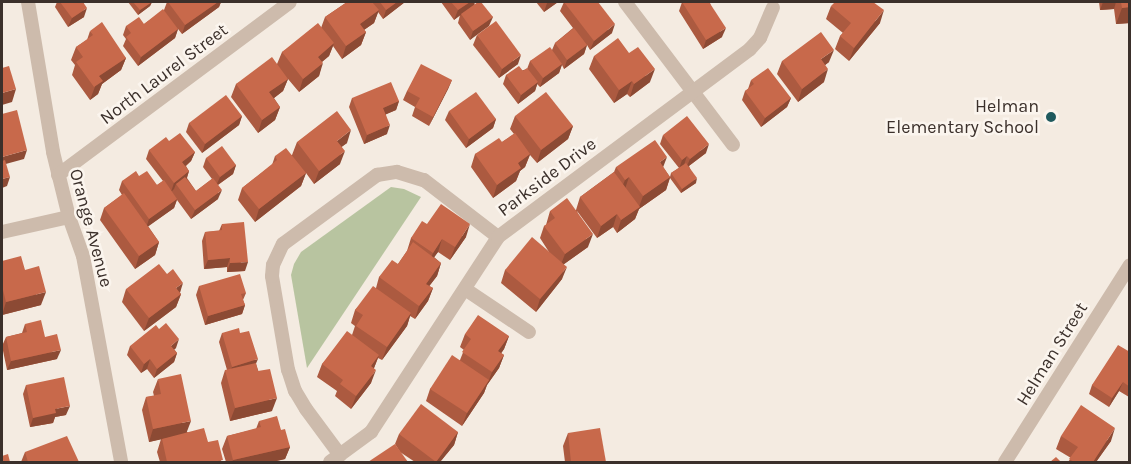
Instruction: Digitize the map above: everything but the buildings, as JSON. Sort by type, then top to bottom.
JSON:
[{"type":"street","name":"Orange Avenue","points":[[28,2],[58,175],[69,218],[83,256],[121,462]]},
{"type":"street","name":"North Laurel Street","points":[[58,175],[291,2]]},
{"type":"street","points":[[625,2],[733,145]]},
{"type":"street","name":"Parkside Drive","points":[[335,459],[371,432],[498,237],[760,38],[773,8]]},
{"type":"street","points":[[335,459],[295,391],[288,370],[272,276],[273,265],[283,244],[377,175],[397,172],[424,180],[498,237]]},
{"type":"street","points":[[2,231],[69,218]]},
{"type":"street","name":"Helman Street","points":[[1005,462],[1130,265]]},
{"type":"street","points":[[465,289],[529,332]]},
{"type":"green space","points":[[391,187],[404,189],[421,197],[307,368],[291,275],[294,264],[301,252]]},
{"type":"place","name":"Helman Elementary School","points":[[1051,117]]}]
